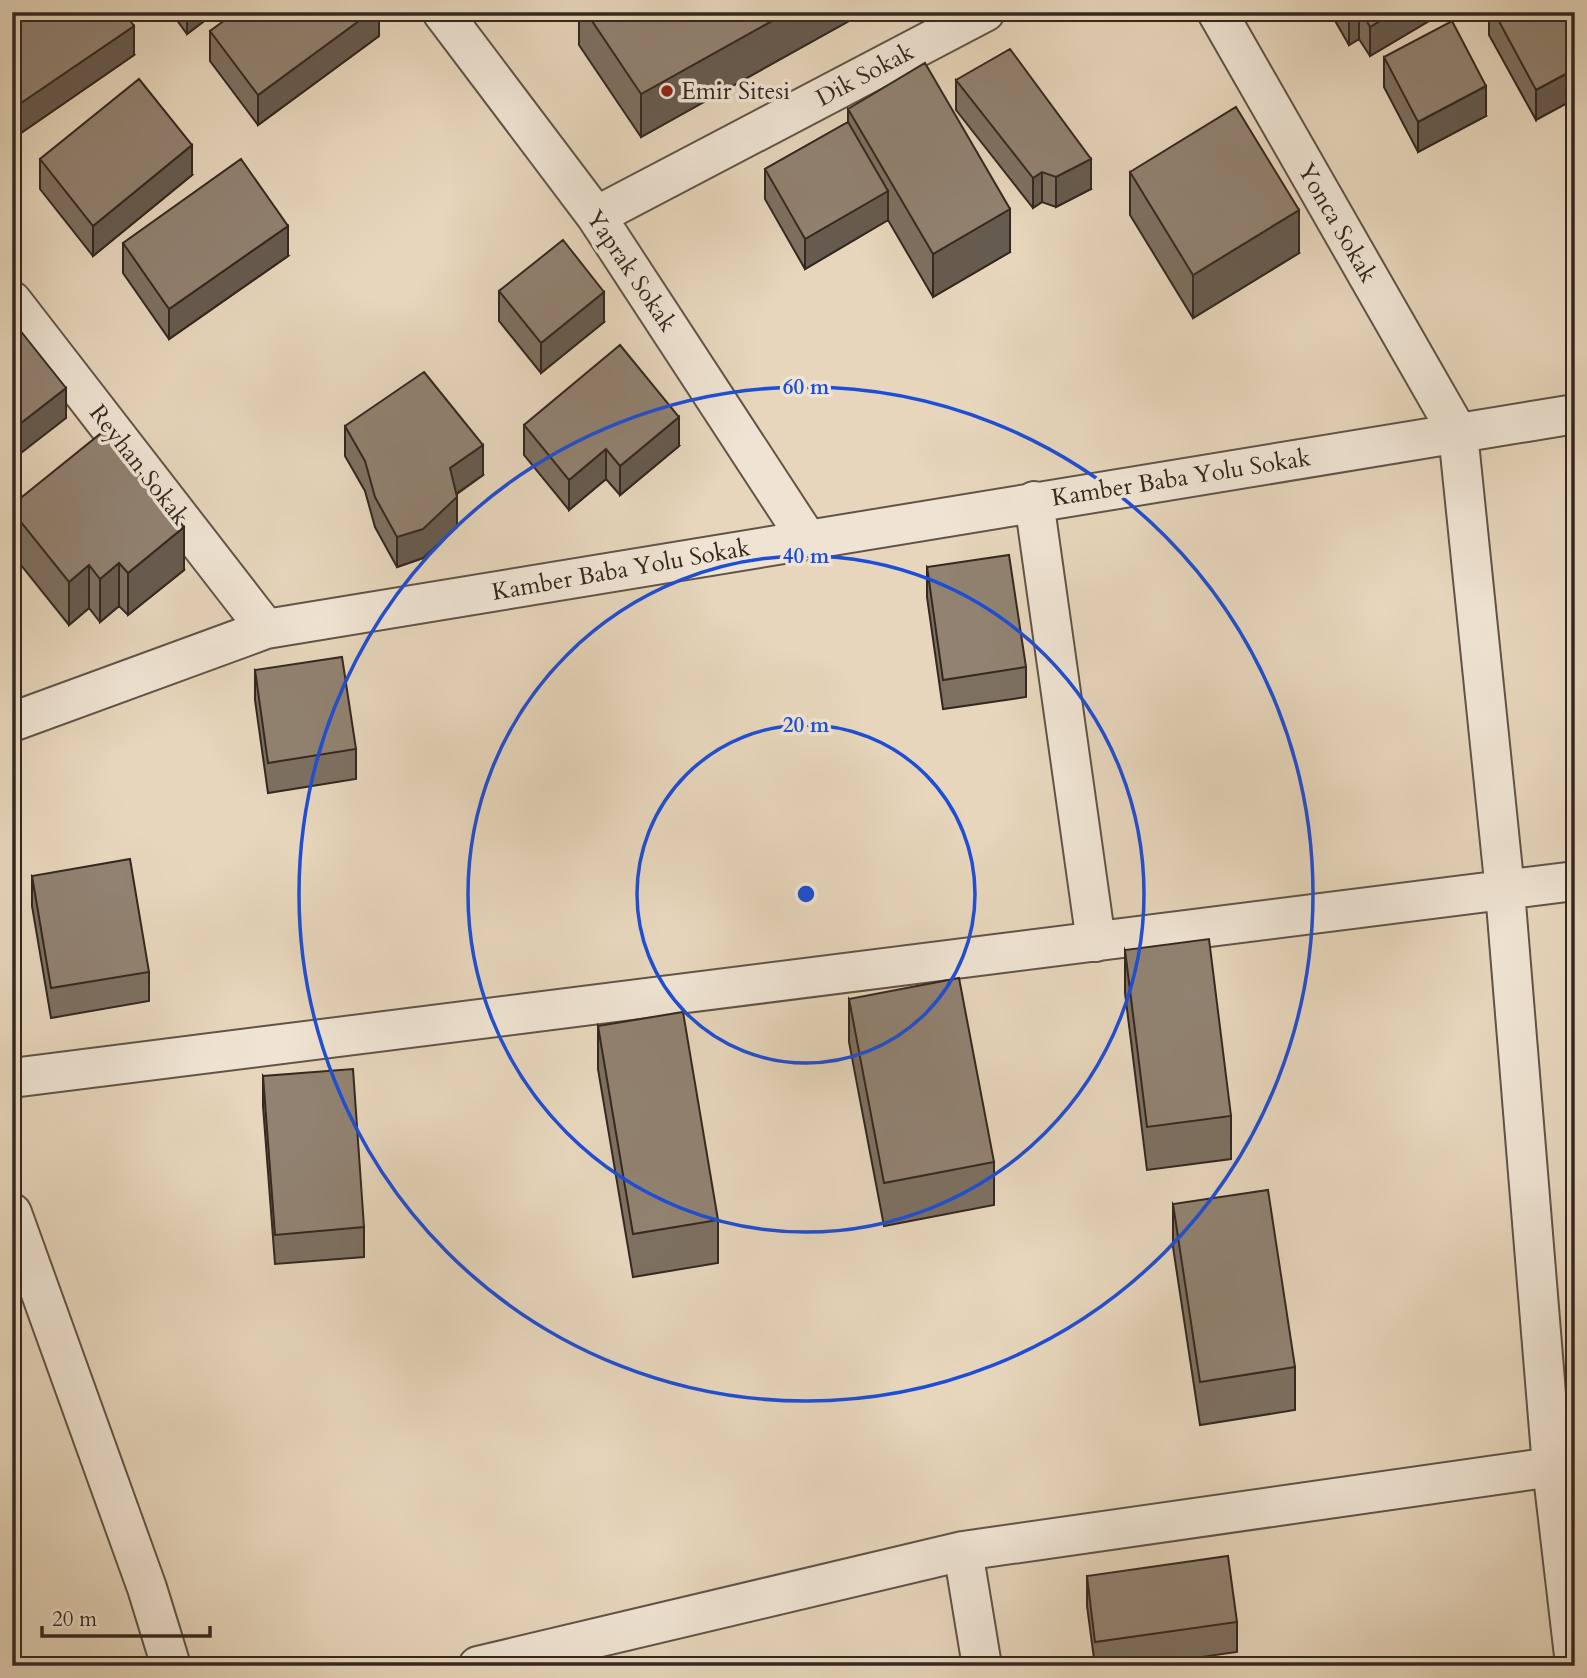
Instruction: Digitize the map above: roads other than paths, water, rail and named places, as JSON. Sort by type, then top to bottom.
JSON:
[{"type":"street","name":"Yaprak Sokak","points":[[442,12],[596,216],[807,539]]},
{"type":"street","name":"Dik Sokak","points":[[596,216],[985,12]]},
{"type":"street","name":"Yonca Sokak","points":[[1217,12],[1458,433]]},
{"type":"street","name":"Reyhan Sokak","points":[[12,301],[266,629]]},
{"type":"street","name":"Kamber Baba Yolu Sokak","points":[[12,722],[266,629],[1575,414]]},
{"type":"street","points":[[1458,433],[1505,891],[1552,1467],[1575,1664]]},
{"type":"street","points":[[1034,501],[1096,942]]},
{"type":"street","points":[[12,1078],[1575,881]]},
{"type":"street","points":[[12,1213],[147,1588],[171,1666]]},
{"type":"street","points":[[478,1666],[963,1550],[1552,1467]]},
{"type":"street","points":[[963,1550],[982,1666]]},
{"type":"place","name":"Emir Sitesi","points":[[667,91]]}]
